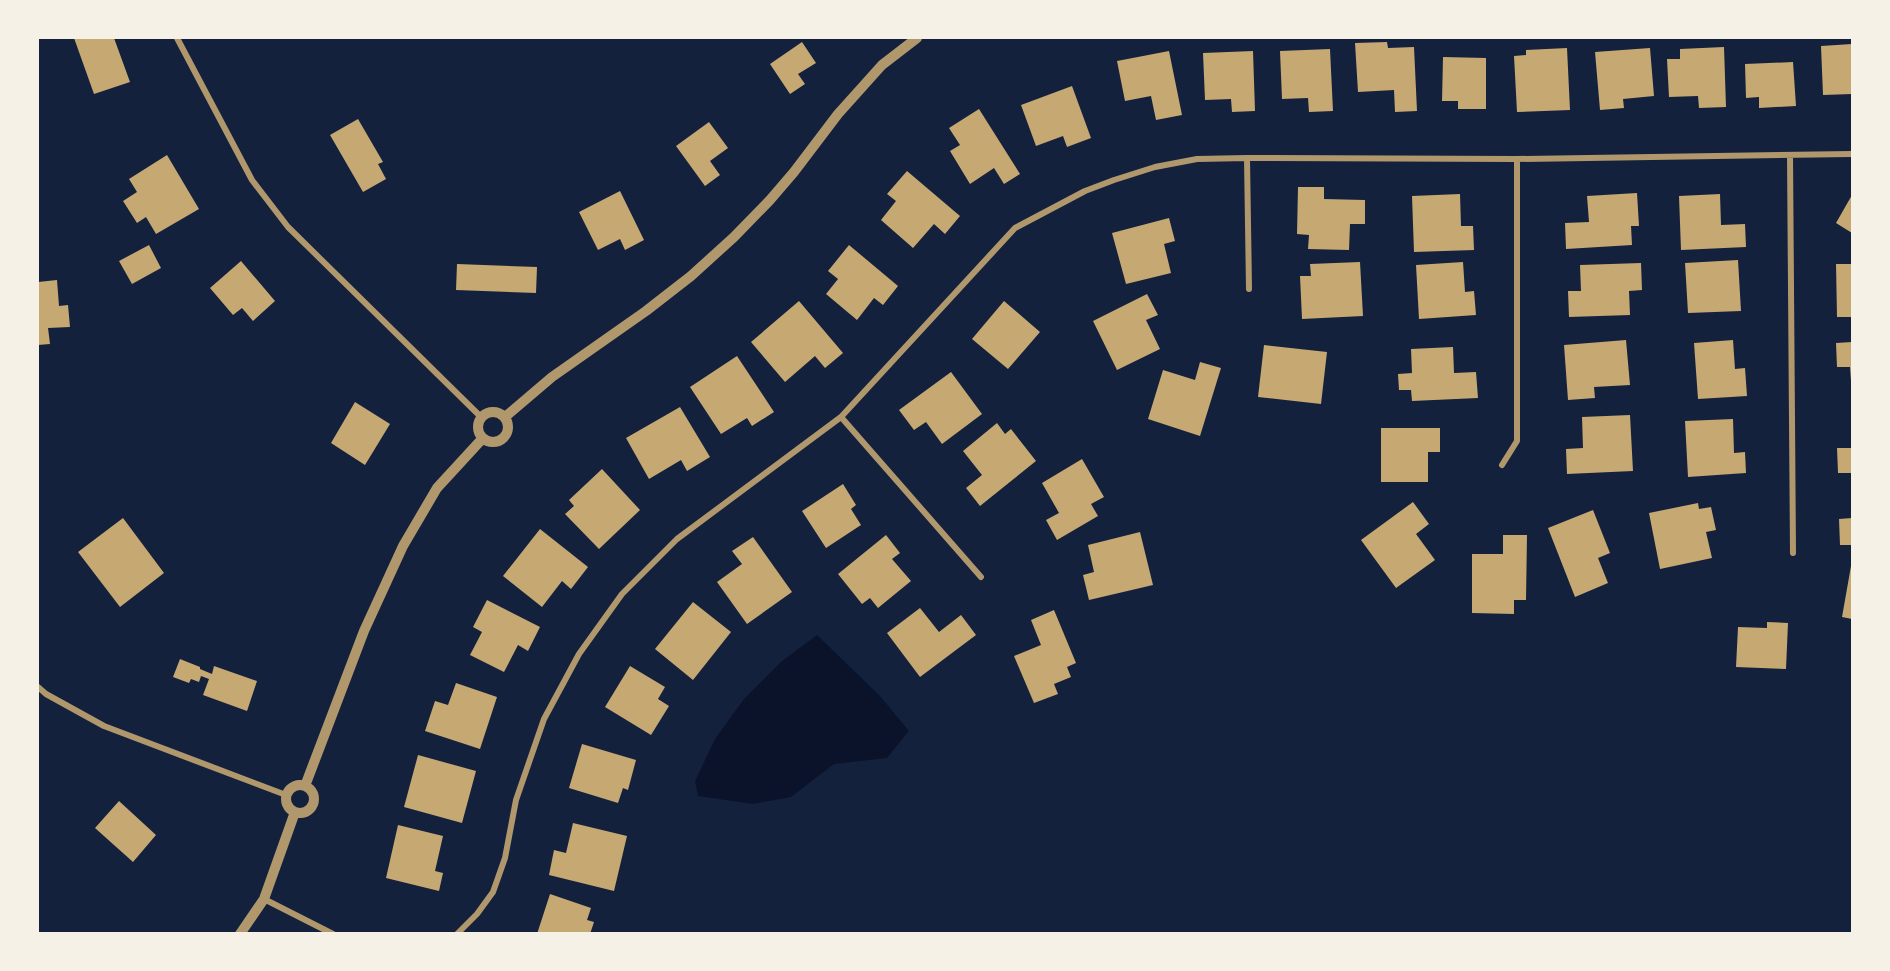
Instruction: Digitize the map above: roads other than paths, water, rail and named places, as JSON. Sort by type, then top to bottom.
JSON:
[{"type":"street","points":[[177,38],[252,180],[288,227],[481,417]]},
{"type":"street","points":[[505,417],[552,377],[691,276],[734,237],[770,200],[845,106],[882,65],[917,38]]},
{"type":"street","points":[[457,933],[477,914],[493,892],[505,858],[516,800],[544,719],[579,654],[616,603],[677,538],[841,417],[1015,228],[1085,190],[1155,167],[1197,159],[1517,159],[1852,154]]},
{"type":"street","points":[[1790,155],[1793,553]]},
{"type":"street","points":[[1247,158],[1249,289]]},
{"type":"street","points":[[1502,465],[1517,441],[1517,159]]},
{"type":"street","points":[[493,411],[505,417],[508,428],[504,437],[495,442],[483,438],[477,428],[481,417],[493,411]]},
{"type":"street","points":[[841,417],[981,577]]},
{"type":"street","points":[[305,786],[364,631],[403,546],[437,488],[483,438]]},
{"type":"street","points":[[38,687],[46,694],[104,726],[286,795]]},
{"type":"street","points":[[296,786],[305,786],[312,792],[312,806],[304,812],[295,812],[287,804],[286,795],[296,786]]},
{"type":"street","points":[[240,933],[264,899],[295,812]]},
{"type":"street","points":[[264,899],[333,933]]},
{"type":"water","points":[[817,635],[880,696],[909,731],[887,758],[834,764],[791,797],[753,804],[698,796],[695,781],[715,739],[744,699],[781,662]]}]
